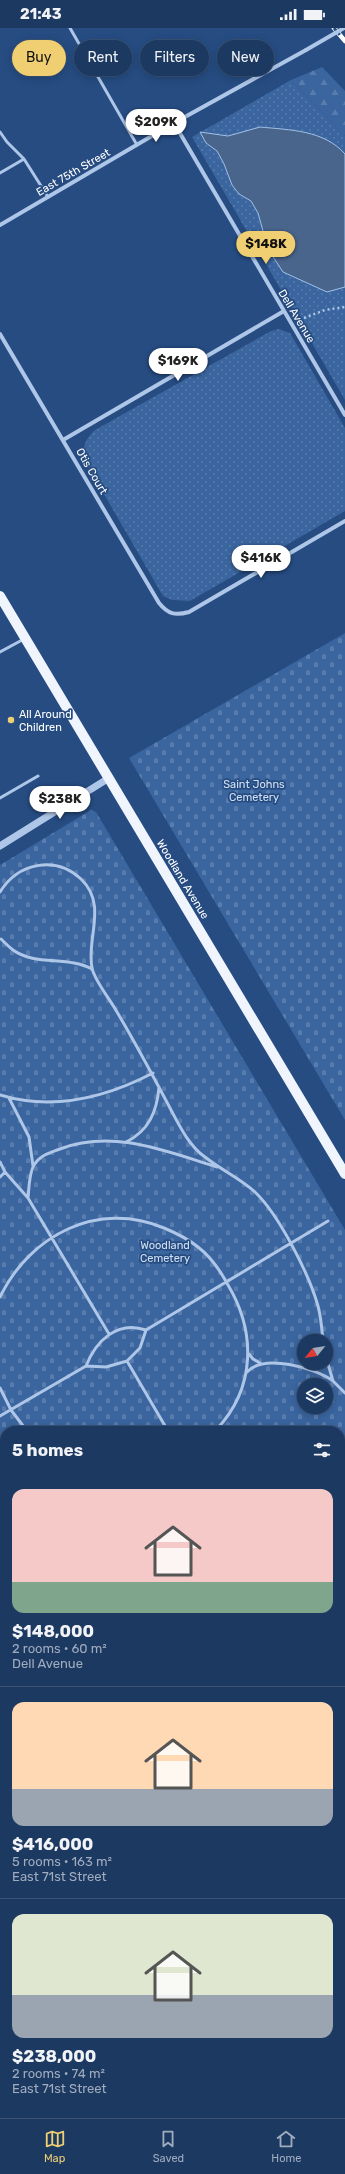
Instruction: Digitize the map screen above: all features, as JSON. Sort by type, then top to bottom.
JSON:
[{"type":"main road","name":"Woodland Avenue","points":[[0,596],[344,1171]]},
{"type":"street","name":"East 75th Street","points":[[0,225],[174,123],[344,28]]},
{"type":"street","name":"Dell Avenue","points":[[174,123],[345,415]]},
{"type":"street","points":[[63,440],[284,311]]},
{"type":"street","name":"Otis Court","points":[[0,334],[158,603],[171,614],[189,612],[345,521]]},
{"type":"street","points":[[0,846],[109,778]]},
{"type":"lane","points":[[70,28],[137,145]]},
{"type":"lane","points":[[0,132],[7,142],[24,159],[48,197]]},
{"type":"lane","points":[[0,173],[24,159]]},
{"type":"lane","points":[[0,652],[25,638]]},
{"type":"lane","points":[[0,798],[38,776]]},
{"type":"lane","points":[[0,892],[14,876],[28,867],[42,864],[65,868],[82,880],[88,887],[94,903],[96,915],[92,947],[92,969],[152,1073],[181,1128],[195,1148],[221,1168],[246,1184],[265,1204],[290,1244],[312,1289],[318,1308],[322,1334]]},
{"type":"lane","points":[[0,938],[13,951],[28,957],[73,962],[92,969]]},
{"type":"lane","points":[[0,1095],[30,1102],[68,1101],[93,1098],[132,1084],[152,1073]]},
{"type":"lane","points":[[126,1142],[136,1137],[146,1128],[153,1115],[159,1087]]},
{"type":"lane","points":[[9,1098],[29,1137],[33,1166],[28,1198]]},
{"type":"lane","points":[[33,1166],[45,1155],[69,1146],[94,1140],[126,1142],[148,1146],[221,1168]]},
{"type":"lane","points":[[0,1162],[5,1172],[28,1198],[109,1334]]},
{"type":"lane","points":[[0,1177],[5,1172]]},
{"type":"lane","points":[[0,1297],[23,1262],[51,1237],[67,1228],[90,1220],[115,1218],[140,1220],[171,1231],[197,1246],[212,1260],[226,1282],[244,1320],[248,1351],[247,1372],[233,1409],[220,1426]]},
{"type":"lane","points":[[86,1366],[106,1367],[127,1361],[138,1350],[146,1330],[328,1222]]},
{"type":"lane","points":[[0,1416],[86,1366],[99,1343],[109,1334],[130,1327],[146,1330]]},
{"type":"lane","points":[[248,1351],[253,1359],[260,1363],[298,1366],[318,1372],[328,1378]]},
{"type":"lane","points":[[127,1361],[165,1426]]},
{"type":"lane","points":[[247,1372],[260,1363]]},
{"type":"lane","points":[[333,1381],[345,1393]]},
{"type":"lane","points":[[0,1388],[11,1410],[22,1426]]},
{"type":"path","points":[[304,318],[325,310],[345,307]]},
{"type":"green space","points":[[322,67],[345,91],[345,136],[291,80]]},
{"type":"green space","points":[[291,80],[345,136],[345,400],[192,137]]},
{"type":"green space","points":[[279,329],[290,333],[345,428],[345,511],[190,601],[172,600],[163,596],[83,458],[86,442],[95,430],[271,331]]},
{"type":"green space","name":"Saint Johns Cemetery","points":[[345,633],[345,1120],[129,758]]},
{"type":"green space","name":"Woodland Cemetery","points":[[91,810],[96,812],[345,1230],[345,1426],[0,1426],[0,865]]},
{"type":"shaded area","points":[[260,127],[295,131],[317,136],[337,146],[345,154],[345,287],[327,292],[283,272],[268,249],[258,213],[251,201],[239,194],[232,185],[217,151],[206,143],[200,132],[228,136]]},
{"type":"railway","points":[[334,28],[345,41]]},
{"type":"place","name":"All Around Children","points":[[11,720]]}]
